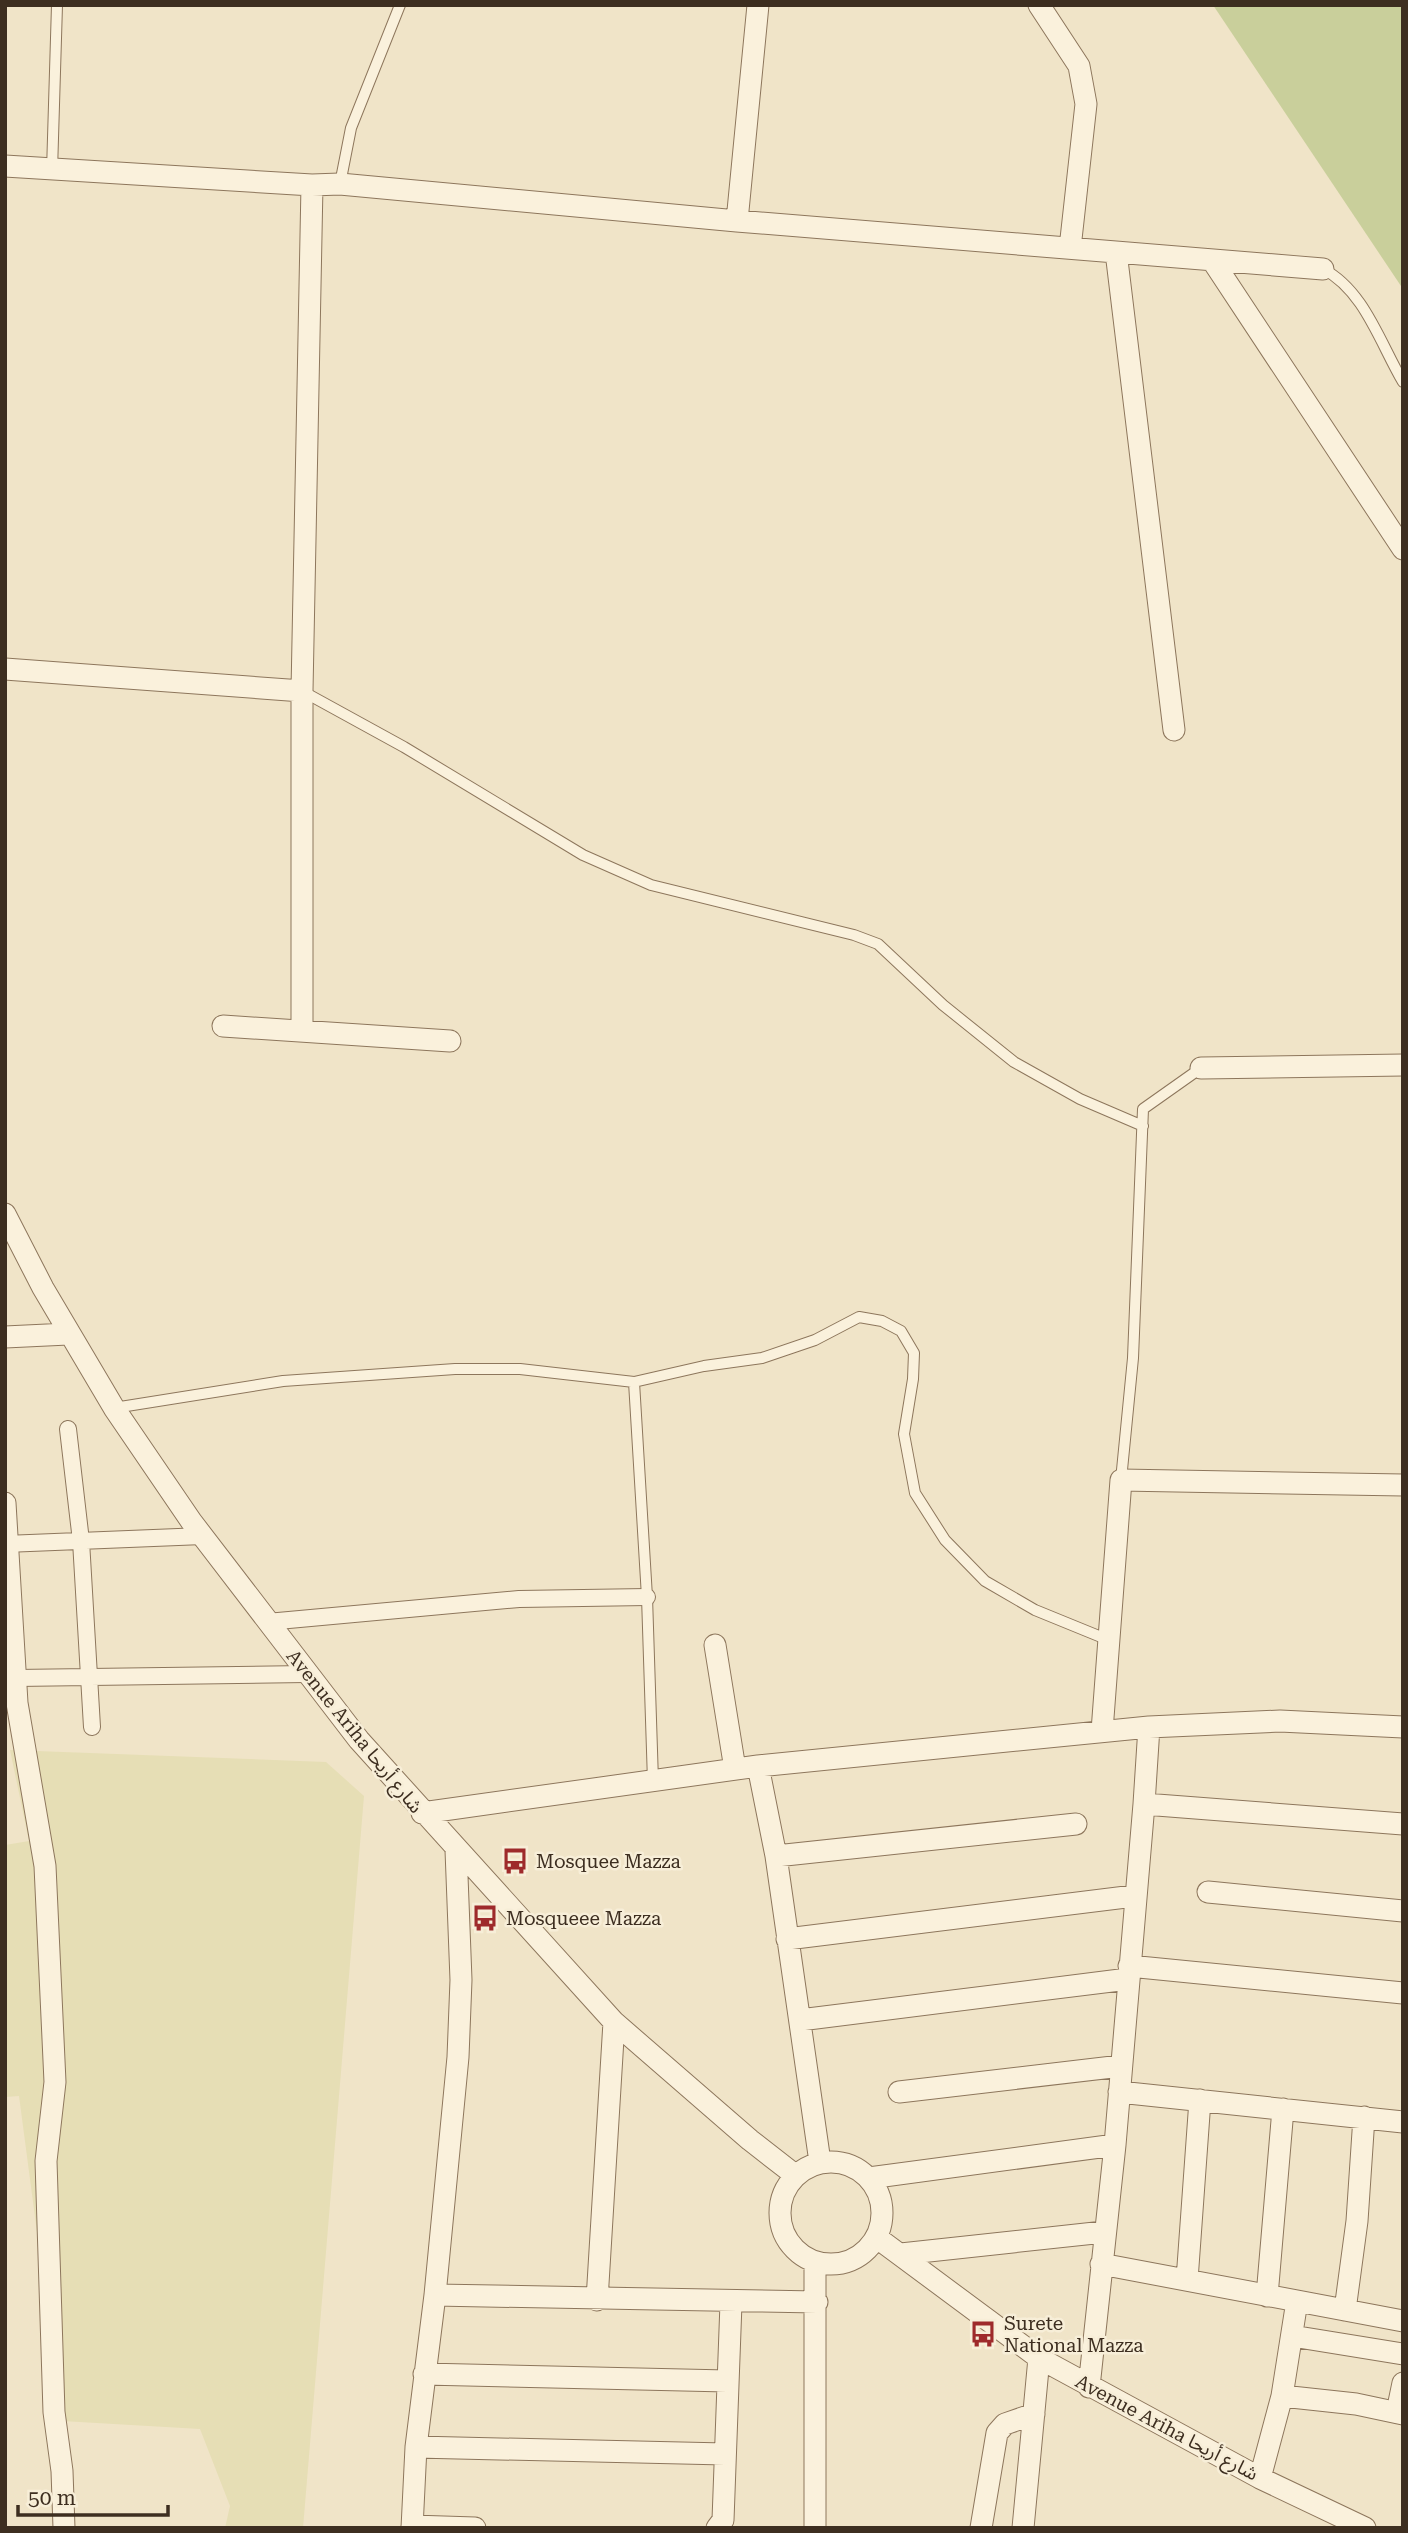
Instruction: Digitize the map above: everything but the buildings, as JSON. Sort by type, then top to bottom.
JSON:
[{"type":"street","points":[[737,221],[758,5]]},
{"type":"street","points":[[1038,5],[1079,66],[1086,103],[1070,248]]},
{"type":"street","points":[[5,166],[312,185],[340,184],[737,221],[1323,269]]},
{"type":"street","points":[[302,1030],[302,691],[312,185]]},
{"type":"street","points":[[1116,252],[1174,730]]},
{"type":"street","points":[[1212,260],[1403,549]]},
{"type":"street","points":[[5,669],[302,691]]},
{"type":"street","points":[[223,1027],[450,1041]]},
{"type":"street","points":[[1201,1068],[1403,1065]]},
{"type":"street","name":"Avenue Ariha شارع أريحا","points":[[5,1214],[68,1334],[114,1408],[203,1536],[306,1674],[422,1813],[614,2022],[750,2140],[795,2175]]},
{"type":"street","points":[[5,1337],[68,1334]]},
{"type":"street","points":[[68,1429],[81,1541],[92,1727]]},
{"type":"street","points":[[1102,1731],[1111,1641],[1121,1480],[1403,1485]]},
{"type":"street","points":[[5,1503],[17,1703],[46,1866],[55,2082],[47,2175],[54,2412],[62,2472],[64,2528]]},
{"type":"street","points":[[6,1544],[203,1536]]},
{"type":"street","points":[[267,1622],[519,1599],[647,1597]]},
{"type":"street","points":[[715,1645],[735,1769]]},
{"type":"street","points":[[16,1678],[306,1674]]},
{"type":"street","points":[[422,1813],[758,1766],[1102,1731],[1324,1721],[1403,1727]]},
{"type":"street","points":[[1089,2387],[1115,2145],[1149,1727]]},
{"type":"street","points":[[758,1766],[776,1856],[820,2162]]},
{"type":"street","points":[[1144,1804],[1403,1824]]},
{"type":"street","points":[[776,1856],[1076,1824]]},
{"type":"street","points":[[456,1850],[461,1980],[458,2057],[435,2295],[416,2446],[412,2527],[475,2528]]},
{"type":"street","points":[[1208,1892],[1403,1911]]},
{"type":"street","points":[[788,1939],[1134,1896]]},
{"type":"street","points":[[800,2020],[1128,1972],[1403,1993]]},
{"type":"street","points":[[597,2300],[614,2022]]},
{"type":"street","points":[[899,2092],[1121,2066]]},
{"type":"street","points":[[1119,2092],[1403,2122]]},
{"type":"street","points":[[1187,2280],[1200,2100]]},
{"type":"street","points":[[1268,2296],[1283,2109]]},
{"type":"street","points":[[1349,2345],[1364,2117]]},
{"type":"street","points":[[869,2178],[1115,2145]]},
{"type":"street","points":[[838,2161],[855,2167],[869,2178],[882,2206],[876,2237],[868,2249],[844,2263],[816,2262],[790,2245],[781,2224],[780,2201],[795,2175],[820,2162],[838,2161]]},
{"type":"street","points":[[901,2254],[1104,2232]]},
{"type":"street","name":"Avenue Ariha شارع أريحا","points":[[876,2237],[1039,2358],[1261,2478],[1364,2528]]},
{"type":"street","points":[[815,2528],[816,2262]]},
{"type":"street","points":[[1101,2264],[1403,2320]]},
{"type":"street","points":[[435,2295],[731,2303],[817,2302]]},
{"type":"street","points":[[1261,2478],[1282,2396],[1297,2301]]},
{"type":"street","points":[[718,2528],[723,2519],[731,2303]]},
{"type":"street","points":[[1292,2336],[1403,2354]]},
{"type":"street","points":[[1023,2528],[1039,2358]]},
{"type":"street","points":[[424,2374],[727,2381]]},
{"type":"street","points":[[1282,2396],[1356,2404],[1400,2413],[1403,2383]]},
{"type":"street","points":[[981,2528],[997,2432],[1005,2424],[1034,2414]]},
{"type":"street","points":[[416,2446],[725,2454]]},
{"type":"lane","points":[[52,171],[57,5]]},
{"type":"lane","points":[[340,184],[351,128],[400,5]]},
{"type":"lane","points":[[1323,269],[1337,276],[1356,298],[1403,382]]},
{"type":"lane","points":[[302,691],[404,747],[594,860],[651,885],[854,935],[878,944],[943,1005],[1014,1062],[1080,1099],[1143,1126]]},
{"type":"lane","points":[[1121,1480],[1133,1358],[1146,1105],[1201,1068]]},
{"type":"lane","points":[[114,1408],[283,1381],[455,1369],[520,1369],[634,1382],[773,1355],[815,1340],[859,1317],[882,1321],[901,1331],[914,1353],[914,1379],[904,1434],[915,1493],[945,1540],[985,1581],[1035,1610],[1111,1641]]},
{"type":"lane","points":[[634,1382],[647,1597],[653,1781]]},
{"type":"shaded area","points":[[10,1750],[326,1762],[364,1796],[303,2528],[225,2528],[230,2506],[200,2429],[62,2421],[19,2096],[5,2097],[5,1845],[29,1841]]},
{"type":"green space","points":[[1213,5],[1403,5],[1403,289]]},
{"type":"place","name":"Mosquee Mazza","points":[[515,1861]]},
{"type":"place","name":"Mosqueee Mazza","points":[[485,1918]]},
{"type":"place","name":"Surete National Mazza","points":[[983,2334]]}]
